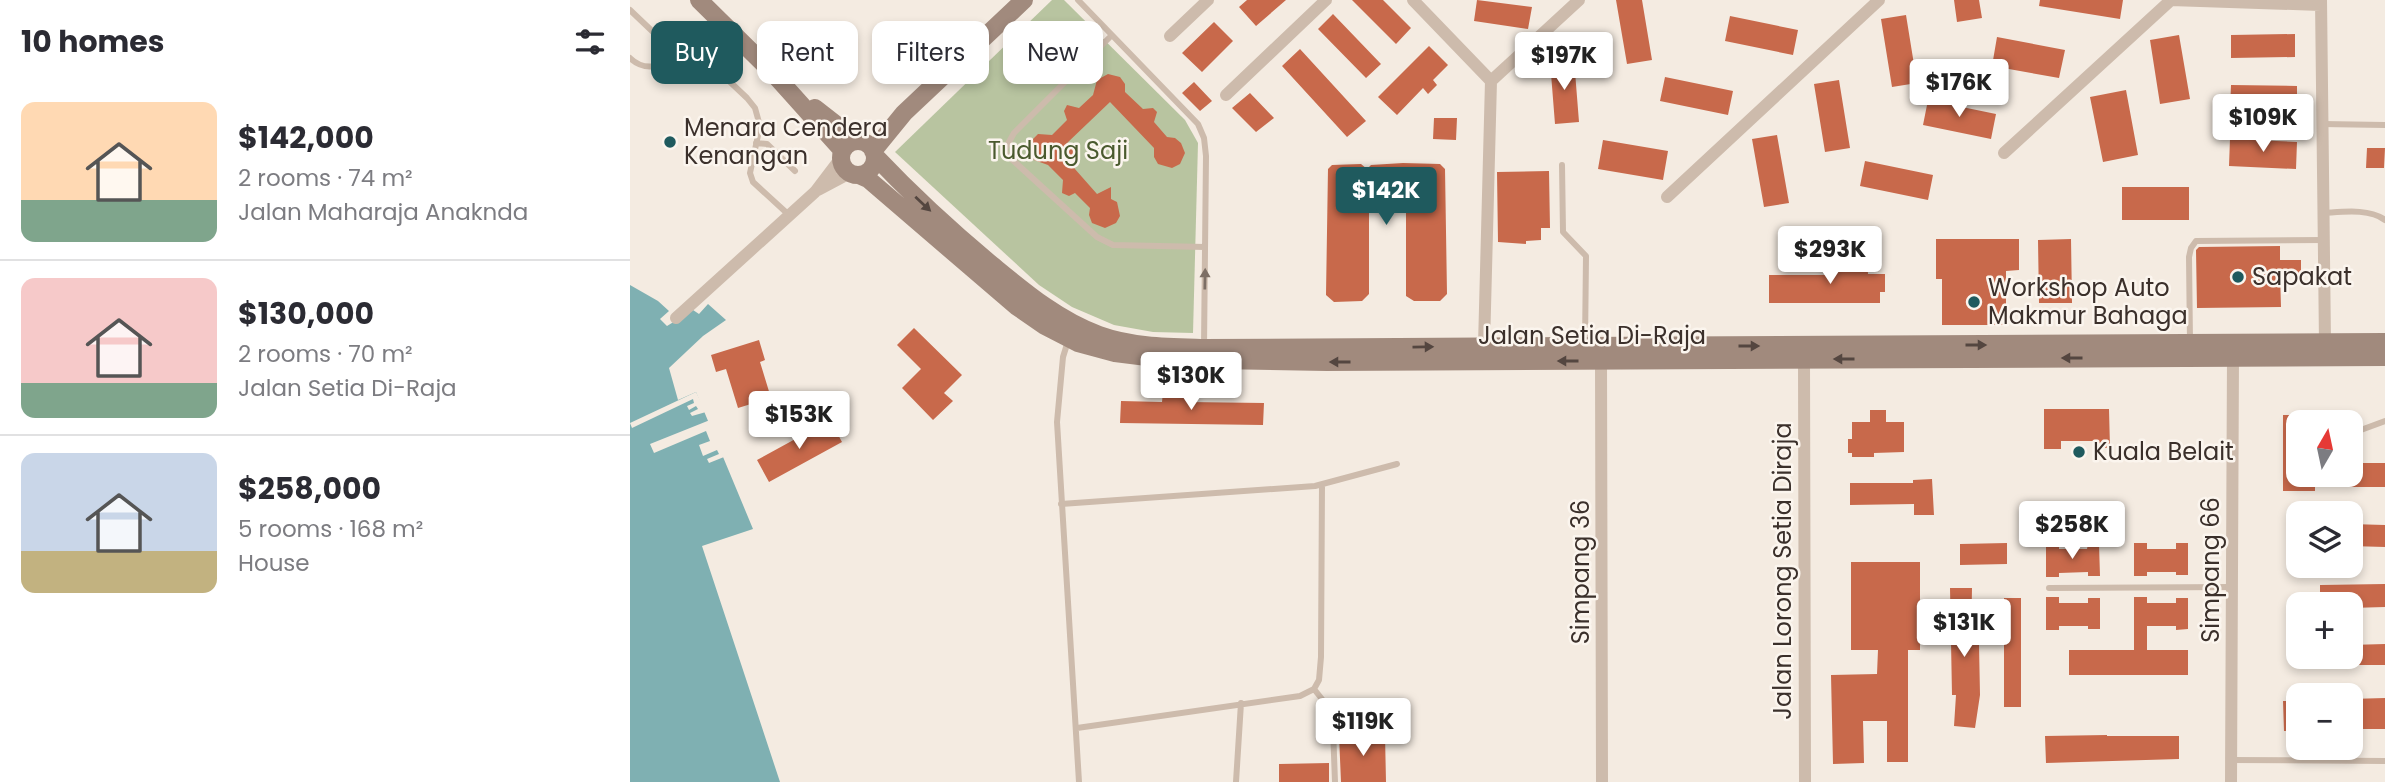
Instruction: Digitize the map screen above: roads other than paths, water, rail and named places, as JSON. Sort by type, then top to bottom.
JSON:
[{"type":"main road","points":[[699,0],[857,156],[1024,0]]},
{"type":"main road","name":"Jalan Setia Di-Raja","points":[[857,156],[868,179],[1016,306],[1069,339],[1104,351],[1163,359],[1326,362],[2385,356]]},
{"type":"main road","name":"Jalan Setia Di-Raja","points":[[857,156],[925,206],[1033,299],[1062,318],[1097,334],[1124,342],[1204,348],[2385,342]]},
{"type":"street","points":[[1170,36],[1208,0]]},
{"type":"street","points":[[1226,95],[1326,0]]},
{"type":"street","points":[[1413,0],[1491,81],[1484,346]]},
{"type":"street","points":[[1491,81],[1579,0]]},
{"type":"street","points":[[1667,197],[1880,0]]},
{"type":"street","points":[[2004,153],[2171,0],[2321,2],[2325,343]]},
{"type":"street","points":[[676,318],[857,156]]},
{"type":"street","name":"Simpang 66","points":[[2231,782],[2233,357]]},
{"type":"street","name":"Jalan Lorong Setia Diraja","points":[[1804,360],[1805,782]]},
{"type":"street","name":"Simpang 36","points":[[1601,361],[1602,782]]},
{"type":"lane","points":[[1078,0],[1198,124],[1204,138],[1204,348]]},
{"type":"lane","points":[[630,10],[651,30]]},
{"type":"lane","points":[[1111,36],[1014,133],[1005,149],[1006,154],[1097,237],[1113,245],[1205,247]]},
{"type":"lane","points":[[630,58],[637,65],[651,67]]},
{"type":"lane","points":[[732,84],[747,98],[759,117],[760,126],[750,173],[753,182],[789,215]]},
{"type":"lane","points":[[2322,124],[2385,125]]},
{"type":"lane","points":[[756,143],[767,144],[795,171]]},
{"type":"lane","points":[[1562,165],[1563,232],[1586,256],[1585,346]]},
{"type":"lane","points":[[2323,213],[2358,212],[2385,220]]},
{"type":"lane","points":[[2190,344],[2189,257],[2196,241],[2323,240]]},
{"type":"lane","points":[[1069,339],[1063,357],[1057,422],[1079,782]]},
{"type":"lane","points":[[2363,429],[2385,421]]},
{"type":"lane","points":[[1061,503],[1322,485],[1397,464]]},
{"type":"lane","points":[[1077,728],[1300,696],[1314,689],[1319,680],[1321,657],[1322,485]]},
{"type":"lane","points":[[2049,588],[2231,587]]},
{"type":"lane","points":[[1314,689],[1329,708],[1333,728],[1335,782]]},
{"type":"lane","points":[[1236,782],[1241,703]]},
{"type":"lane","points":[[2231,760],[2385,761]]},
{"type":"water","points":[[630,285],[658,301],[669,311],[660,319],[667,326],[693,310],[699,314],[708,304],[726,320],[703,336],[669,368],[678,400],[696,392],[753,529],[702,546],[780,782],[630,782]]},
{"type":"place","name":"Menara Cendera Kenangan","points":[[670,142]]},
{"type":"place","name":"Sapakat","points":[[2238,277]]},
{"type":"place","name":"Workshop Auto Makmur Bahaga","points":[[1974,302]]},
{"type":"place","name":"Kuala Belait","points":[[2079,452]]},
{"type":"park label","name":"Tudung Saji","points":[[1058,151]]}]
